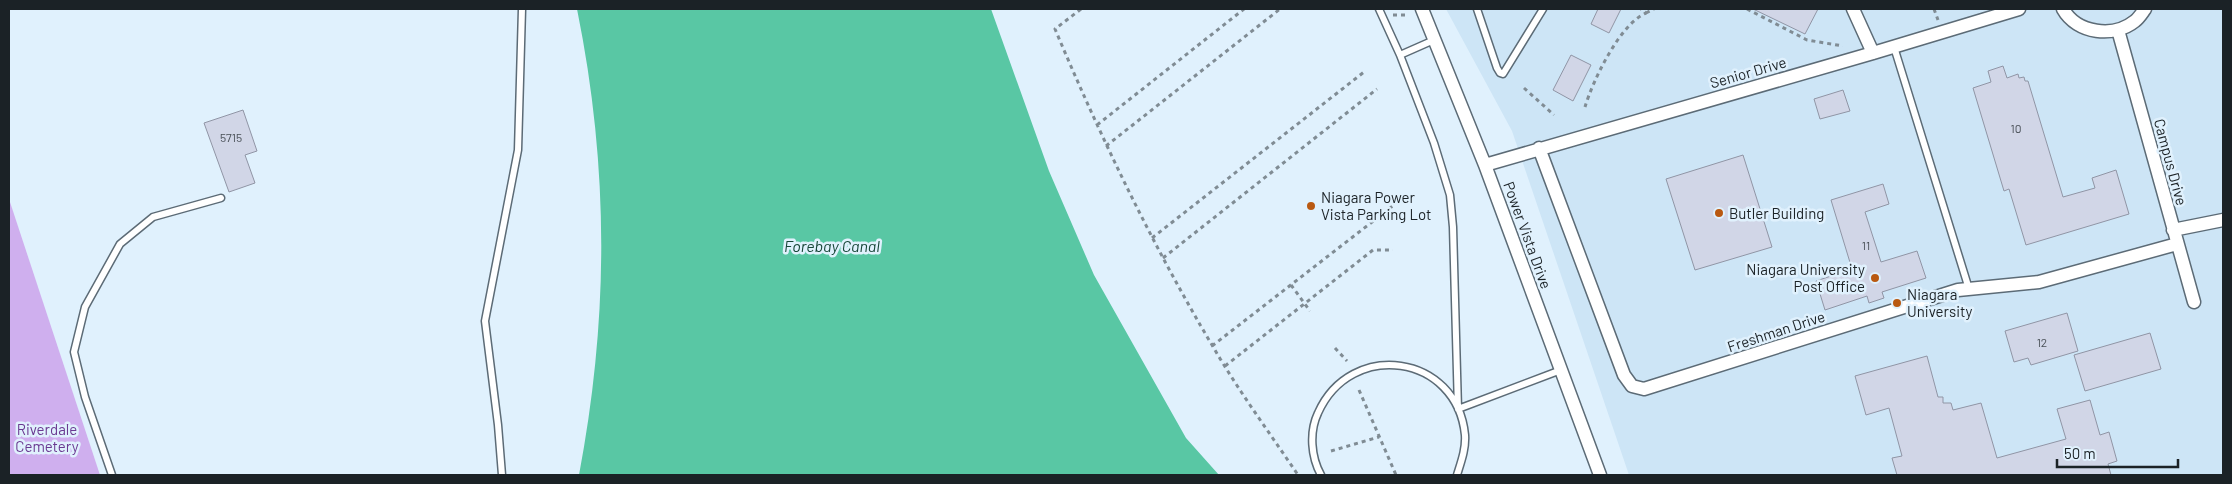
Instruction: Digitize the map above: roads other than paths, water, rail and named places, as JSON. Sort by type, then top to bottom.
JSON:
[{"type":"street","points":[[1853,9],[1873,53]]},
{"type":"street","name":"Senior Drive","points":[[1485,165],[2019,9]]},
{"type":"street","points":[[2063,9],[2066,14],[2081,26],[2099,32],[2118,30],[2136,21],[2145,9]]},
{"type":"street","name":"Power Vista Drive","points":[[1417,12],[1434,40],[1485,165],[1600,475]]},
{"type":"street","name":"Campus Drive","points":[[2118,30],[2194,302]]},
{"type":"street","name":"Freshman Drive","points":[[1539,148],[1624,375],[1632,386],[1644,389],[1958,290],[2039,282],[2178,244]]},
{"type":"street","points":[[2173,230],[2223,220]]},
{"type":"lane","points":[[502,475],[498,425],[485,321],[518,150],[522,9]]},
{"type":"lane","points":[[1379,9],[1400,56],[1443,168],[1450,195],[1454,244],[1458,410]]},
{"type":"lane","points":[[1477,9],[1497,68],[1503,74],[1543,9]]},
{"type":"lane","points":[[1400,56],[1434,40]]},
{"type":"lane","points":[[1894,47],[1969,289]]},
{"type":"lane","points":[[112,475],[85,397],[74,352],[85,307],[120,244],[153,217],[221,198]]},
{"type":"lane","points":[[1321,475],[1317,468],[1312,444],[1315,420],[1324,398],[1341,380],[1362,369],[1385,364],[1410,367],[1431,377],[1449,394],[1458,410],[1465,435],[1463,458],[1457,475]]},
{"type":"lane","points":[[1458,410],[1561,370]]},
{"type":"water","name":"Forebay Canal","points":[[577,9],[991,9],[1049,171],[1094,275],[1186,438],[1219,475],[579,475],[596,357],[601,242],[600,184],[595,126],[588,68]]},
{"type":"place","name":"Niagara Power Vista Parking Lot","points":[[1311,206]]},
{"type":"place","name":"Butler Building","points":[[1719,213]]},
{"type":"place","name":"Niagara University Post Office","points":[[1875,278]]},
{"type":"place","name":"Niagara University","points":[[1897,303]]},
{"type":"park label","name":"Riverdale Cemetery","points":[[47,438]]}]
